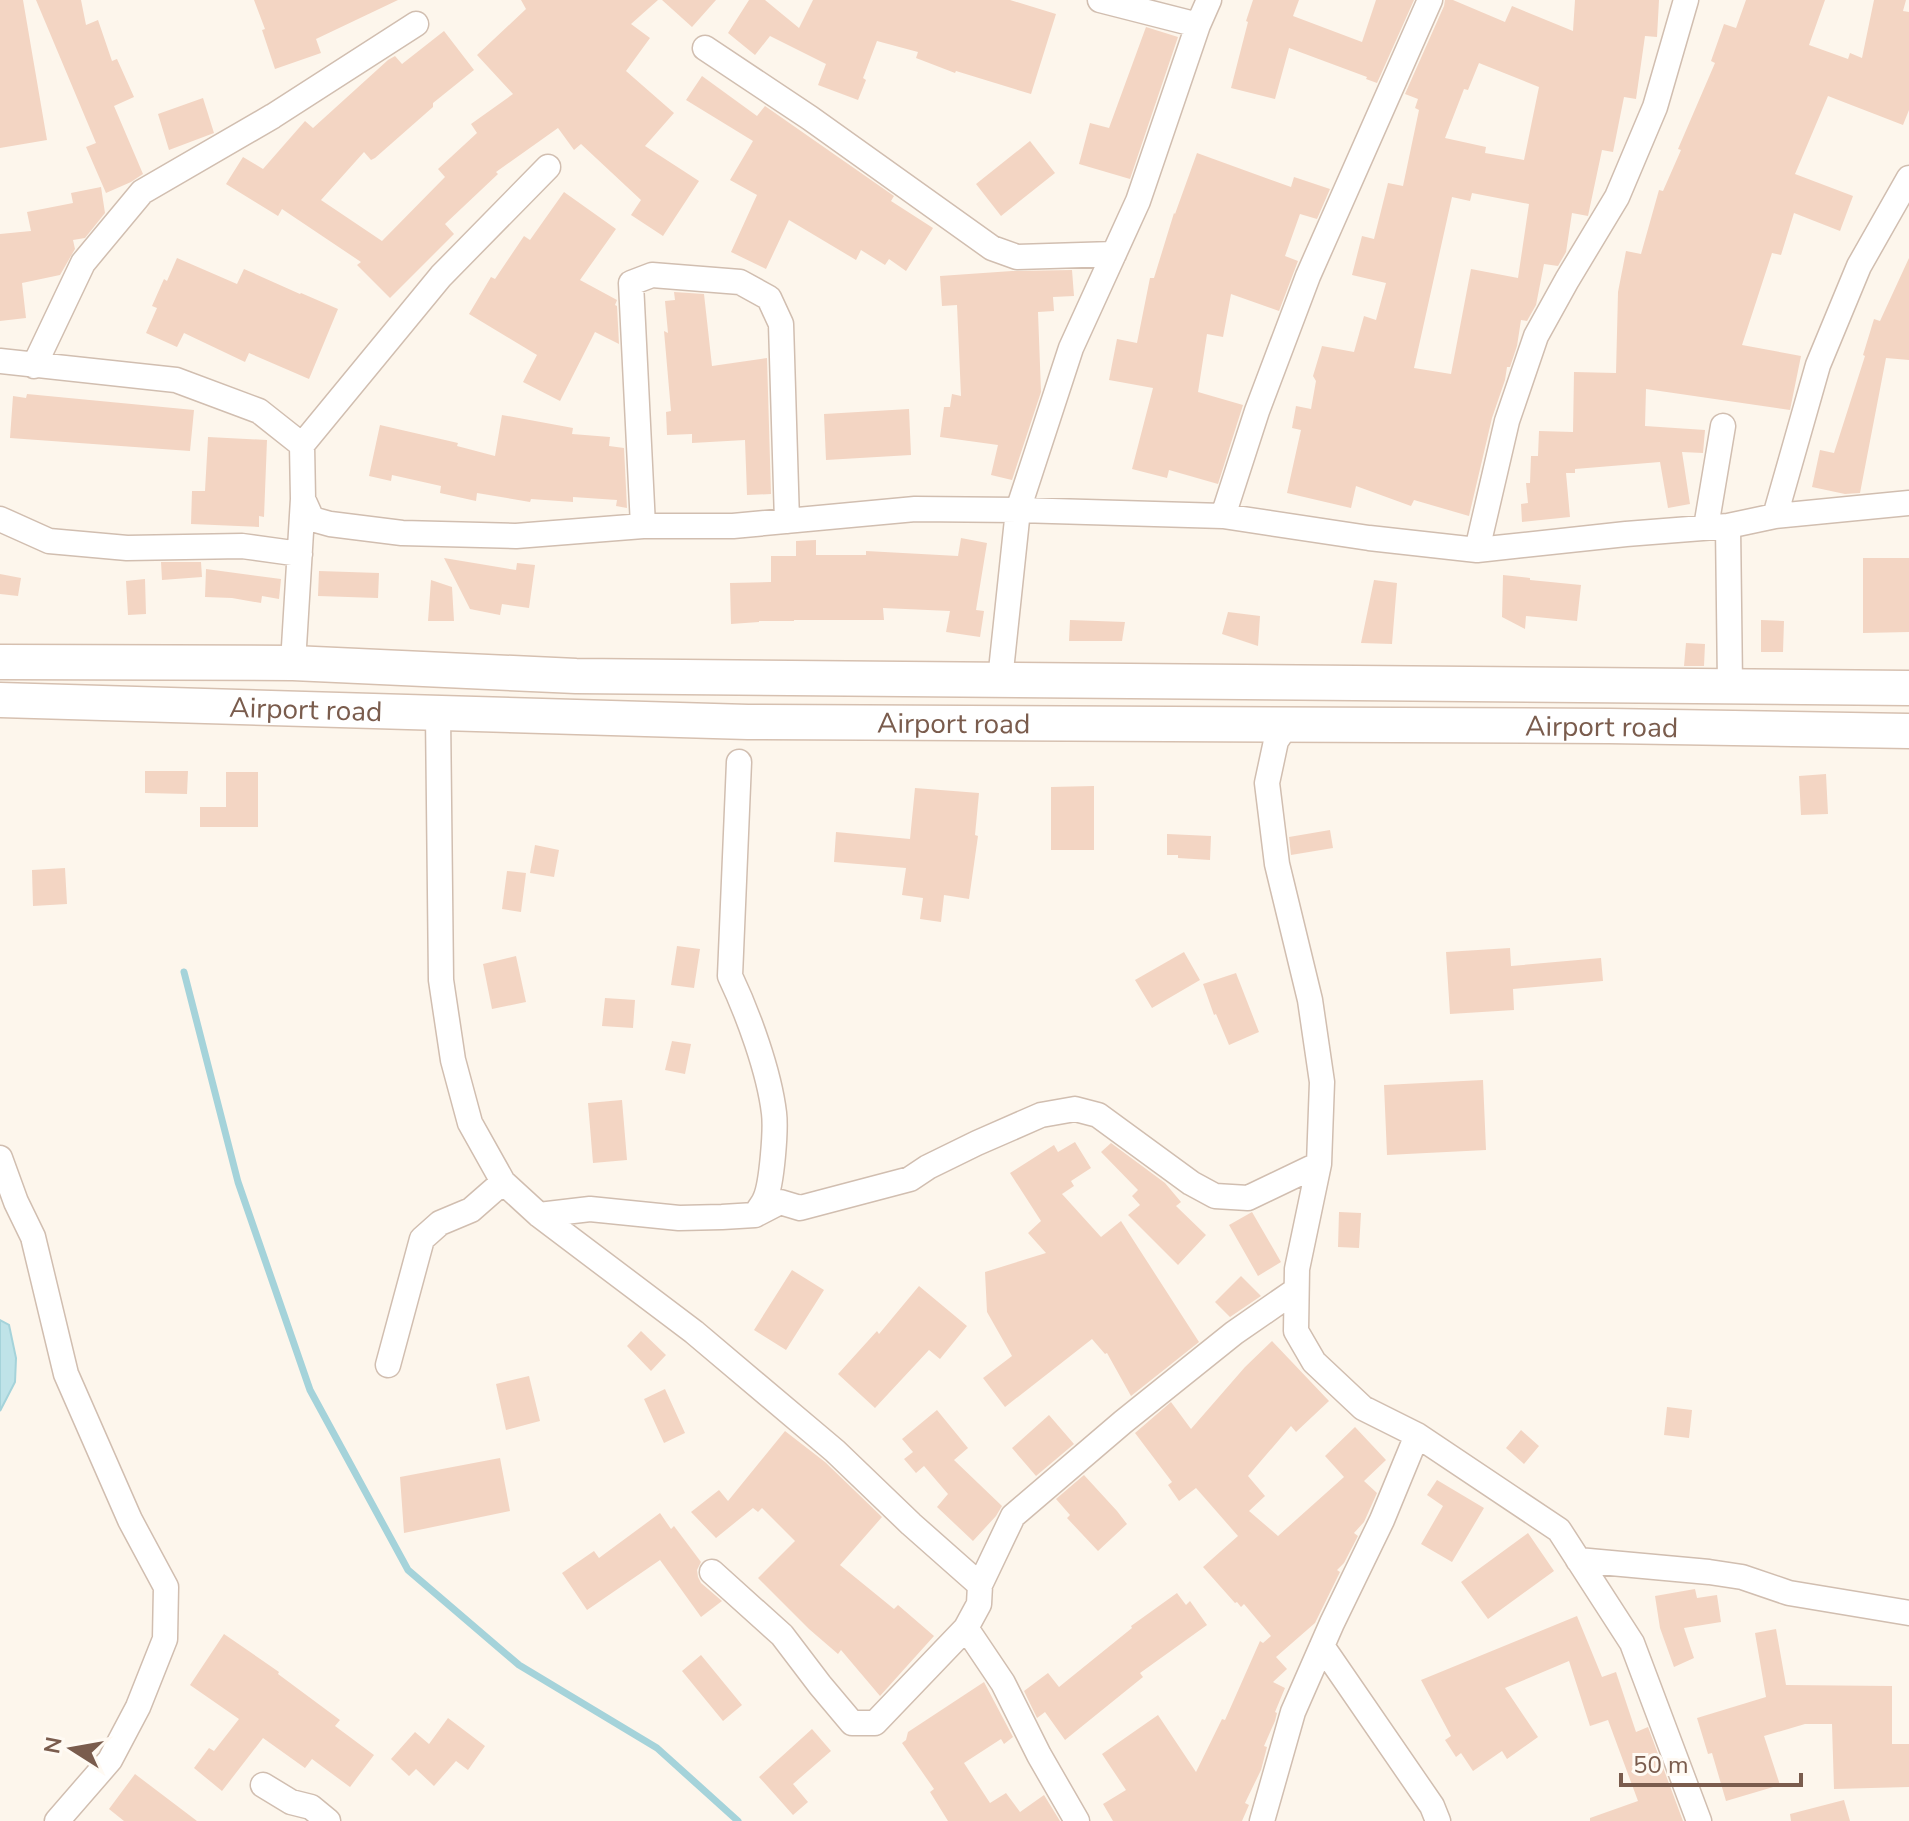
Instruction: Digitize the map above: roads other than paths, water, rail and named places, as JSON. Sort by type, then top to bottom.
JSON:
[{"type":"main road","name":"Airport road","points":[[0,662],[293,663],[576,676],[1909,688]]},
{"type":"main road","points":[[655,676],[655,719]]},
{"type":"main road","name":"Airport road","points":[[0,700],[748,722],[1609,726],[1909,731]]},
{"type":"street","points":[[1100,0],[1198,25]]},
{"type":"street","points":[[1000,680],[1018,510],[1071,348],[1138,201],[1209,0]]},
{"type":"street","points":[[1223,516],[1257,411],[1308,276],[1430,0]]},
{"type":"street","points":[[1477,550],[1507,421],[1536,336],[1617,197],[1655,107],[1686,0]]},
{"type":"street","points":[[34,366],[83,263],[142,192],[273,116],[416,24]]},
{"type":"street","points":[[705,48],[810,118],[992,248],[1017,257],[1114,254]]},
{"type":"street","points":[[293,663],[303,499],[302,445],[441,276],[548,167]]},
{"type":"street","points":[[1775,516],[1818,365],[1859,266],[1909,178]]},
{"type":"street","points":[[643,526],[631,283],[652,275],[740,282],[769,298],[781,324],[787,521]]},
{"type":"street","points":[[0,361],[176,380],[259,411],[302,445]]},
{"type":"street","points":[[1723,426],[1717,526],[1730,685]]},
{"type":"street","points":[[303,499],[312,519],[402,533],[516,536],[643,526],[733,526],[915,509],[1018,510],[1223,516],[1369,538],[1477,550],[1909,503]]},
{"type":"street","points":[[0,519],[49,541],[127,548],[242,546],[300,554]]},
{"type":"street","points":[[438,714],[441,980],[453,1060],[470,1123],[503,1182],[539,1215],[694,1332],[835,1451],[980,1585]]},
{"type":"street","points":[[1286,726],[1276,741],[1267,783],[1277,864],[1310,1000],[1322,1082],[1319,1164],[1297,1269],[1296,1331],[1314,1362],[1363,1408],[1417,1435],[1559,1530],[1632,1643],[1699,1821]]},
{"type":"street","points":[[739,762],[730,976],[743,1004],[774,1114],[770,1178],[765,1198],[755,1215]]},
{"type":"street","points":[[539,1215],[590,1209],[679,1218],[755,1215],[780,1202],[800,1208],[910,1179],[977,1143],[1041,1115],[1075,1109],[1098,1115],[1191,1183],[1215,1196],[1248,1198],[1319,1164]]},
{"type":"street","points":[[0,1158],[33,1237],[66,1374],[130,1520],[166,1587],[165,1639],[138,1707],[110,1760],[57,1821]]},
{"type":"street","points":[[388,1365],[422,1239],[440,1223],[471,1210],[503,1182]]},
{"type":"street","points":[[712,1572],[782,1635],[852,1723],[875,1723],[966,1628],[979,1604],[980,1585],[1013,1516],[1147,1402],[1234,1333],[1296,1290]]},
{"type":"street","points":[[1262,1821],[1293,1712],[1382,1520],[1417,1435]]},
{"type":"street","points":[[1578,1560],[1742,1577],[1789,1593],[1909,1613]]},
{"type":"street","points":[[966,1628],[1003,1683],[1077,1821]]},
{"type":"street","points":[[1322,1646],[1432,1806],[1438,1821]]},
{"type":"street","points":[[263,1785],[291,1802],[311,1807],[328,1821]]},
{"type":"water","points":[[0,1320],[9,1325],[16,1358],[15,1382],[0,1411]]},
{"type":"waterway","points":[[184,972],[238,1182],[310,1390],[408,1570],[519,1665],[657,1748],[738,1821]]}]
